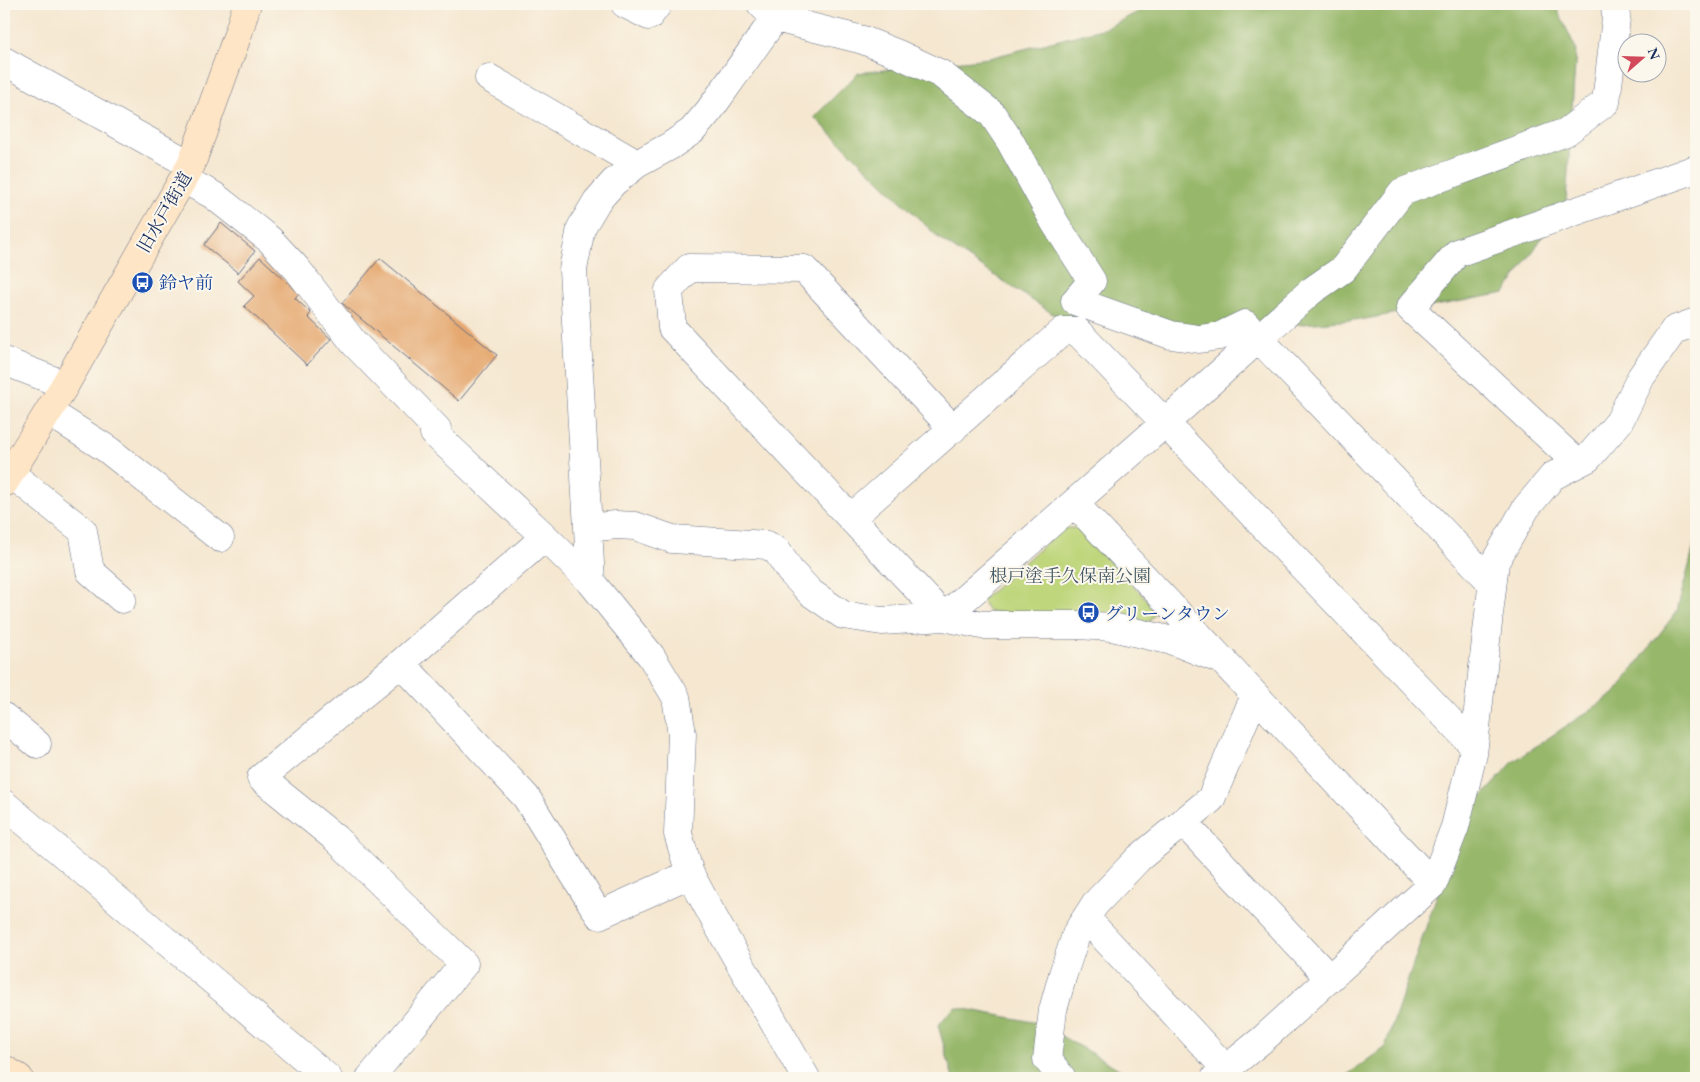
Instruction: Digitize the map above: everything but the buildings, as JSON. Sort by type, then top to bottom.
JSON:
[{"type":"street","name":"旧水戸街道","points":[[7,478],[65,385],[187,172],[236,40],[247,4]]},
{"type":"street","points":[[625,4],[649,16],[658,4]]},
{"type":"street","points":[[944,617],[1165,423],[1310,292],[1343,269],[1402,192],[1566,132],[1606,102],[1616,18],[1615,4]]},
{"type":"street","points":[[591,582],[573,270],[581,228],[597,201],[614,182],[637,164],[670,146],[692,131],[708,111],[777,8],[898,54],[940,74],[992,114],[1010,140],[1056,223],[1092,281],[1075,301],[1171,335],[1198,339],[1220,336],[1245,324],[1492,583]]},
{"type":"street","points":[[4,61],[187,172],[270,240],[297,269],[354,343],[436,429],[434,433],[591,582],[651,656],[676,697],[682,734],[678,834],[690,874],[806,1078]]},
{"type":"street","points":[[489,78],[637,164]]},
{"type":"street","points":[[1578,463],[1410,308],[1457,253],[1696,169]]},
{"type":"street","points":[[944,617],[672,328],[669,290],[689,268],[804,269],[953,429]]},
{"type":"street","points":[[1086,918],[1220,1074],[1262,1039],[1433,884],[1455,827],[1474,746],[1494,562],[1526,508],[1553,476],[1588,458],[1620,422],[1641,377],[1674,330],[1696,322]]},
{"type":"street","points":[[851,518],[1063,331],[1077,331],[1474,746]]},
{"type":"street","points":[[4,361],[65,385]]},
{"type":"street","points":[[48,412],[107,449],[220,538]]},
{"type":"street","points":[[7,478],[83,531],[90,571],[122,599]]},
{"type":"street","points":[[1074,503],[1433,884]]},
{"type":"street","points":[[588,528],[616,525],[635,526],[672,539],[767,545],[777,551],[790,571],[811,593],[843,615],[882,622],[944,617],[982,624],[1112,627],[1173,641],[1224,661]]},
{"type":"street","points":[[370,1078],[464,964],[336,838],[261,778],[401,663],[545,537]]},
{"type":"street","points":[[401,663],[526,797],[599,915],[690,874]]},
{"type":"street","points":[[1062,1078],[1047,1059],[1053,1010],[1077,932],[1095,904],[1139,858],[1211,799],[1255,695]]},
{"type":"street","points":[[4,717],[38,744]]},
{"type":"street","points":[[4,804],[328,1078]]},
{"type":"street","points":[[1183,822],[1329,978]]},
{"type":"street","points":[[4,1069],[19,1078]]},
{"type":"green space","points":[[1154,4],[1555,4],[1576,49],[1566,202],[1505,293],[1365,319],[1227,330],[1059,318],[941,240],[814,117],[858,73],[989,58],[1106,28]]},
{"type":"green space","name":"根戸塗手久保南公園","points":[[1063,528],[1077,528],[1157,610],[1149,622],[989,612],[982,600]]},
{"type":"green space","points":[[1696,539],[1696,1078],[1343,1078],[1385,1047],[1464,816],[1514,761],[1614,694],[1677,611]]},
{"type":"green space","points":[[955,1007],[1038,1023],[1135,1078],[953,1078],[938,1025]]},
{"type":"place","name":"鈴ヤ前","points":[[143,282]]},
{"type":"place","name":"グリーンタウン","points":[[1089,613]]}]
